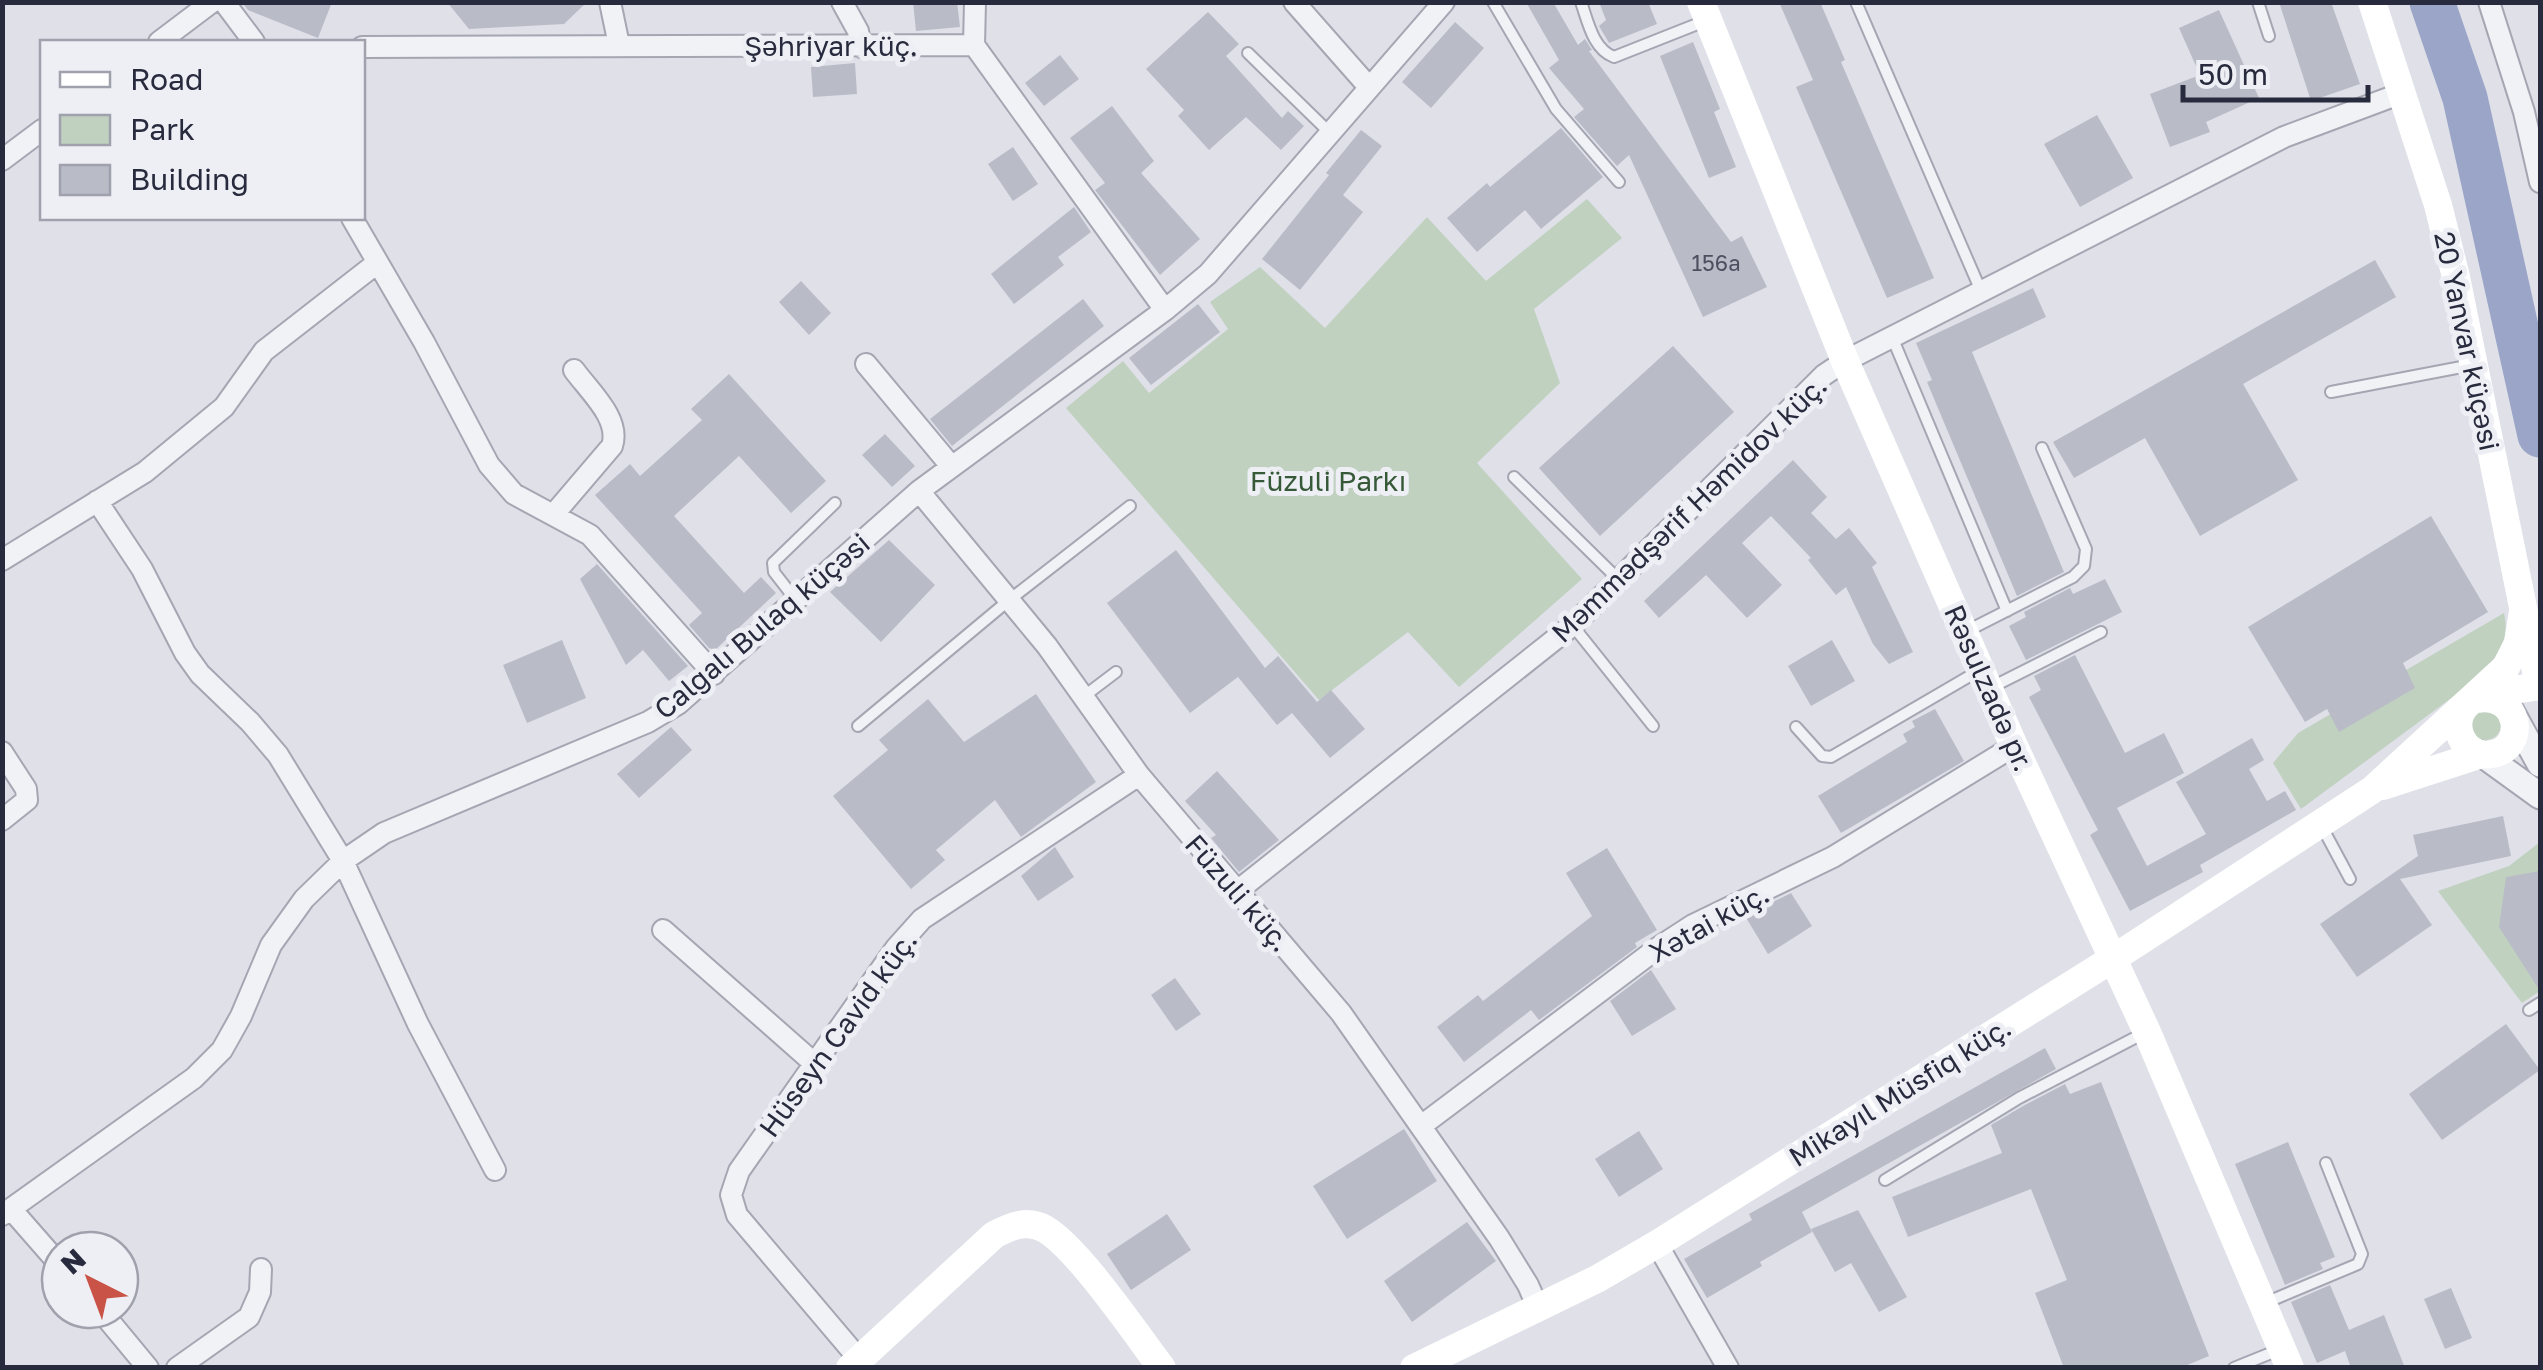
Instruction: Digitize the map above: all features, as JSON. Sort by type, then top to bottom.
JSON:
[{"type":"main road","name":"20 Yanvar küçəsi","points":[[2372,2],[2438,206],[2540,689]]},
{"type":"main road","name":"Rəsulzadə pr.","points":[[1704,11],[1845,361],[2014,746],[2147,1032],[2286,1358]]},
{"type":"main road","points":[[2372,790],[2506,667],[2514,653],[2523,611]]},
{"type":"main road","points":[[2482,754],[2472,751],[2460,737],[2459,718],[2473,701],[2540,689]]},
{"type":"main road","points":[[2372,790],[2482,754],[2500,752],[2514,724],[2540,689]]},
{"type":"main road","points":[[2473,701],[2496,699],[2514,724]]},
{"type":"main road","name":"Mikayıl Müsfiq küç.","points":[[1414,1368],[1657,1244],[2114,958],[2372,790]]},
{"type":"main road","points":[[854,1363],[994,1235],[1026,1223],[1044,1228],[1076,1258],[1162,1368]]},
{"type":"street","points":[[162,40],[212,2]]},
{"type":"street","points":[[610,2],[618,45]]},
{"type":"street","points":[[842,2],[858,30],[861,47]]},
{"type":"street","points":[[974,2],[974,46],[1165,310]]},
{"type":"street","points":[[1294,2],[1368,86]]},
{"type":"street","name":"Calğalı Bulaq küçəsi","points":[[7,1212],[194,1078],[222,1050],[241,1016],[270,945],[304,900],[343,861],[384,833],[648,722],[678,704],[920,491],[1208,274],[1444,2]]},
{"type":"street","points":[[2489,2],[2524,112],[2540,182]]},
{"type":"street","points":[[233,6],[253,40]]},
{"type":"street","name":"Şəhriyar küç.","points":[[365,47],[974,46]]},
{"type":"street","name":"Məmmədşərif Həmidov küç.","points":[[1236,892],[1572,625],[1806,390],[1845,361],[2284,137],[2402,93]]},
{"type":"street","points":[[2,160],[40,132]]},
{"type":"street","points":[[353,220],[424,342],[488,465],[514,494],[578,526],[605,549],[714,674]]},
{"type":"street","points":[[2,560],[145,472],[224,407],[264,350],[377,263]]},
{"type":"street","points":[[866,364],[951,466]]},
{"type":"street","points":[[554,514],[612,446],[616,433],[574,370]]},
{"type":"street","name":"Füzuli küç.","points":[[920,491],[1083,697],[1139,775],[1341,1013],[1518,1266],[1538,1308]]},
{"type":"street","points":[[97,502],[142,569],[185,653],[200,674],[278,755],[343,861],[418,1024],[495,1170]]},
{"type":"street","points":[[2514,724],[2540,764]]},
{"type":"street","name":"Xətai küç.","points":[[1421,1126],[1693,925],[1833,857],[2014,746]]},
{"type":"street","points":[[2,752],[26,789],[26,800],[2,820]]},
{"type":"street","points":[[2482,754],[2540,796]]},
{"type":"street","name":"Hüseyn Cavid küç.","points":[[854,1363],[737,1215],[731,1195],[739,1171],[896,948],[922,918],[1139,775]]},
{"type":"street","points":[[663,930],[815,1064]]},
{"type":"street","points":[[7,1212],[40,1245]]},
{"type":"street","points":[[1657,1244],[1728,1368]]},
{"type":"street","points":[[177,1368],[250,1317],[260,1292],[261,1269]]},
{"type":"street","points":[[117,1330],[148,1368]]},
{"type":"lane","points":[[1493,2],[1549,98],[1619,182]]},
{"type":"lane","points":[[1581,2],[1596,41],[1604,53],[1614,56],[1704,11]]},
{"type":"lane","points":[[1856,2],[1982,292]]},
{"type":"lane","points":[[2258,2],[2269,36]]},
{"type":"lane","points":[[1248,53],[1329,132]]},
{"type":"lane","points":[[1892,337],[2008,610]]},
{"type":"lane","points":[[2332,392],[2473,365]]},
{"type":"lane","points":[[1964,632],[2074,577],[2084,566],[2086,548],[2042,448]]},
{"type":"lane","points":[[1514,477],[1619,580]]},
{"type":"lane","points":[[796,600],[774,572],[773,563],[835,502]]},
{"type":"lane","points":[[858,726],[1008,600],[1130,506]]},
{"type":"lane","points":[[1572,625],[1653,726]]},
{"type":"lane","points":[[1796,728],[1822,756],[1830,757],[1985,679],[2101,632]]},
{"type":"lane","points":[[1083,697],[1116,672]]},
{"type":"lane","points":[[2321,824],[2350,879]]},
{"type":"lane","points":[[2529,1010],[2540,1003]]},
{"type":"lane","points":[[1885,1180],[2019,1098],[2147,1032]]},
{"type":"lane","points":[[2264,1303],[2358,1264],[2362,1254],[2326,1162]]},
{"type":"lane","points":[[2234,1368],[2286,1358]]},
{"type":"green space","name":"Füzuli Parkı","points":[[1587,199],[1622,238],[1534,309],[1560,383],[1477,463],[1582,579],[1459,687],[1408,632],[1319,700],[1066,408],[1123,361],[1149,393],[1228,329],[1210,302],[1260,267],[1325,328],[1427,217],[1486,281]]},
{"type":"green space","points":[[2504,613],[2503,643],[2473,682],[2301,809],[2273,763],[2298,733]]},
{"type":"green space","points":[[2486,710],[2497,714],[2501,725],[2497,736],[2486,740],[2475,736],[2471,725],[2475,714]]},
{"type":"green space","points":[[2540,842],[2540,991],[2522,1003],[2438,891],[2509,866]]},
{"type":"building","points":[[242,2],[332,2],[318,38],[248,10]]},
{"type":"building","points":[[447,2],[587,2],[564,24],[469,29]]},
{"type":"building","points":[[913,2],[957,2],[960,27],[916,31]]},
{"type":"building","points":[[1526,2],[1553,2],[1578,45],[1585,39],[1592,50],[1589,51],[1731,242],[1742,236],[1767,287],[1703,317],[1629,155],[1617,166],[1574,117],[1584,109],[1549,68],[1559,60]]},
{"type":"building","points":[[1599,2],[1648,2],[1657,24],[1609,43],[1599,26],[1606,20]]},
{"type":"building","points":[[1779,2],[1820,2],[1845,60],[1841,62],[1934,278],[1887,298],[1796,87],[1813,80]]},
{"type":"building","points":[[2279,2],[2331,2],[2360,84],[2311,101]]},
{"type":"building","points":[[2219,10],[2259,98],[2206,122],[2210,132],[2170,147],[2150,94],[2200,75],[2179,28]]},
{"type":"building","points":[[1208,12],[1239,44],[1226,56],[1282,118],[1288,111],[1304,126],[1281,150],[1246,117],[1209,150],[1178,116],[1184,110],[1146,69]]},
{"type":"building","points":[[1455,22],[1484,48],[1431,108],[1402,82]]},
{"type":"building","points":[[1693,42],[1720,109],[1714,112],[1736,167],[1709,178],[1660,56]]},
{"type":"building","points":[[1060,55],[1079,79],[1044,106],[1025,83]]},
{"type":"building","points":[[855,63],[857,94],[813,97],[811,67]]},
{"type":"building","points":[[1112,106],[1154,161],[1141,173],[1200,239],[1160,275],[1095,190],[1105,183],[1070,138]]},
{"type":"building","points":[[2097,115],[2133,178],[2080,207],[2044,144]]},
{"type":"building","points":[[1561,128],[1603,177],[1541,229],[1525,210],[1477,252],[1447,218]]},
{"type":"building","points":[[1361,130],[1382,146],[1343,195],[1363,212],[1300,290],[1262,259]]},
{"type":"building","points":[[1013,147],[1038,184],[1013,201],[988,164]]},
{"type":"building","points":[[1074,207],[1091,232],[1058,257],[1064,265],[1014,304],[991,274]]},
{"type":"building","points":[[2375,260],[2396,297],[2243,384],[2298,480],[2200,536],[2145,438],[2074,478],[2053,442]]},
{"type":"building","points":[[801,281],[831,313],[809,335],[779,302]]},
{"type":"building","points":[[2033,288],[2046,317],[1972,352],[2064,572],[2017,596],[1927,382],[1932,380],[1916,343]]},
{"type":"building","points":[[1083,299],[1104,326],[952,446],[930,419]]},
{"type":"building","points":[[1198,304],[1220,332],[1151,385],[1129,358]]},
{"type":"building","points":[[1673,346],[1734,412],[1600,536],[1539,468]]},
{"type":"building","points":[[729,374],[826,481],[791,513],[739,456],[674,516],[744,593],[761,577],[776,593],[715,650],[689,625],[702,613],[595,495],[630,464],[640,476],[702,420],[691,409]]},
{"type":"building","points":[[885,434],[915,466],[892,487],[862,455]]},
{"type":"building","points":[[1793,460],[1827,497],[1811,513],[1836,539],[1849,528],[1877,563],[1872,567],[1913,652],[1889,664],[1873,644],[1846,587],[1836,595],[1808,560],[1811,558],[1771,516],[1742,543],[1782,585],[1747,618],[1706,575],[1659,618],[1644,601]]},
{"type":"building","points":[[2431,516],[2488,612],[2403,663],[2415,688],[2339,732],[2327,709],[2305,722],[2248,627]]},
{"type":"building","points":[[889,540],[935,585],[881,642],[830,592]]},
{"type":"building","points":[[1176,550],[1265,668],[1278,656],[1317,702],[1331,690],[1365,729],[1330,758],[1292,713],[1277,725],[1238,677],[1190,713],[1107,603]]},
{"type":"building","points":[[597,564],[688,666],[669,681],[643,650],[626,665],[580,579]]},
{"type":"building","points":[[2105,579],[2122,612],[2026,660],[2009,626],[2026,617],[2024,612],[2070,588],[2073,594]]},
{"type":"building","points":[[562,640],[586,698],[527,723],[503,665]]},
{"type":"building","points":[[1832,640],[1855,681],[1811,706],[1788,666]]},
{"type":"building","points":[[2075,655],[2125,753],[2164,733],[2184,773],[2117,808],[2147,866],[2206,834],[2176,782],[2252,738],[2264,760],[2249,769],[2267,801],[2285,791],[2296,810],[2200,865],[2203,872],[2130,911],[2090,835],[2098,830],[2029,697],[2041,690],[2034,676]]},
{"type":"building","points":[[1036,694],[1096,782],[1021,837],[995,800],[936,850],[945,860],[911,889],[833,796],[888,750],[879,740],[928,699],[964,742]]},
{"type":"building","points":[[1935,709],[1964,761],[1841,833],[1818,796],[1907,742],[1903,734],[1915,727],[1912,721]]},
{"type":"building","points":[[671,727],[692,750],[639,798],[617,774]]},
{"type":"building","points":[[1217,771],[1279,840],[1239,872],[1211,838],[1216,835],[1185,801]]},
{"type":"building","points":[[2503,816],[2511,856],[2400,879],[2432,925],[2357,977],[2320,924],[2418,856],[2413,835]]},
{"type":"building","points":[[1055,847],[1074,877],[1038,901],[1021,876]]},
{"type":"building","points":[[1607,848],[1657,930],[1635,943],[1637,947],[1539,1020],[1531,1010],[1464,1062],[1437,1027],[1478,995],[1483,1001],[1592,916],[1566,873]]},
{"type":"building","points":[[2540,871],[2540,991],[2499,927],[2506,877]]},
{"type":"building","points":[[1791,893],[1812,926],[1768,954],[1745,916]]},
{"type":"building","points":[[1651,970],[1676,1009],[1632,1036],[1610,1001]]},
{"type":"building","points":[[1175,978],[1201,1014],[1176,1031],[1151,995]]},
{"type":"building","points":[[2506,1024],[2540,1070],[2442,1140],[2409,1094]]},
{"type":"building","points":[[2045,1048],[2056,1069],[1802,1212],[1812,1232],[1707,1298],[1684,1259],[1752,1220],[1749,1214]]},
{"type":"building","points":[[2101,1082],[2209,1356],[2180,1368],[2064,1368],[2035,1293],[2067,1280],[2031,1189],[1908,1237],[1892,1197],[2002,1153],[1991,1125],[2023,1106],[2065,1084],[2070,1094]]},
{"type":"building","points":[[1404,1129],[1437,1181],[1347,1239],[1313,1186]]},
{"type":"building","points":[[1639,1131],[1663,1169],[1619,1197],[1595,1159]]},
{"type":"building","points":[[2288,1142],[2335,1257],[2320,1263],[2323,1269],[2285,1285],[2235,1164]]},
{"type":"building","points":[[1858,1210],[1907,1297],[1879,1312],[1851,1263],[1835,1272],[1811,1229]]},
{"type":"building","points":[[1167,1214],[1191,1250],[1131,1290],[1107,1254]]},
{"type":"building","points":[[1467,1222],[1496,1261],[1412,1322],[1384,1281]]},
{"type":"building","points":[[2330,1285],[2349,1330],[2384,1315],[2405,1368],[2351,1368],[2345,1351],[2317,1363],[2291,1302]]},
{"type":"building","points":[[2451,1288],[2472,1338],[2445,1349],[2424,1299]]},
{"type":"waterway","points":[[2432,2],[2465,98],[2540,435]]}]
